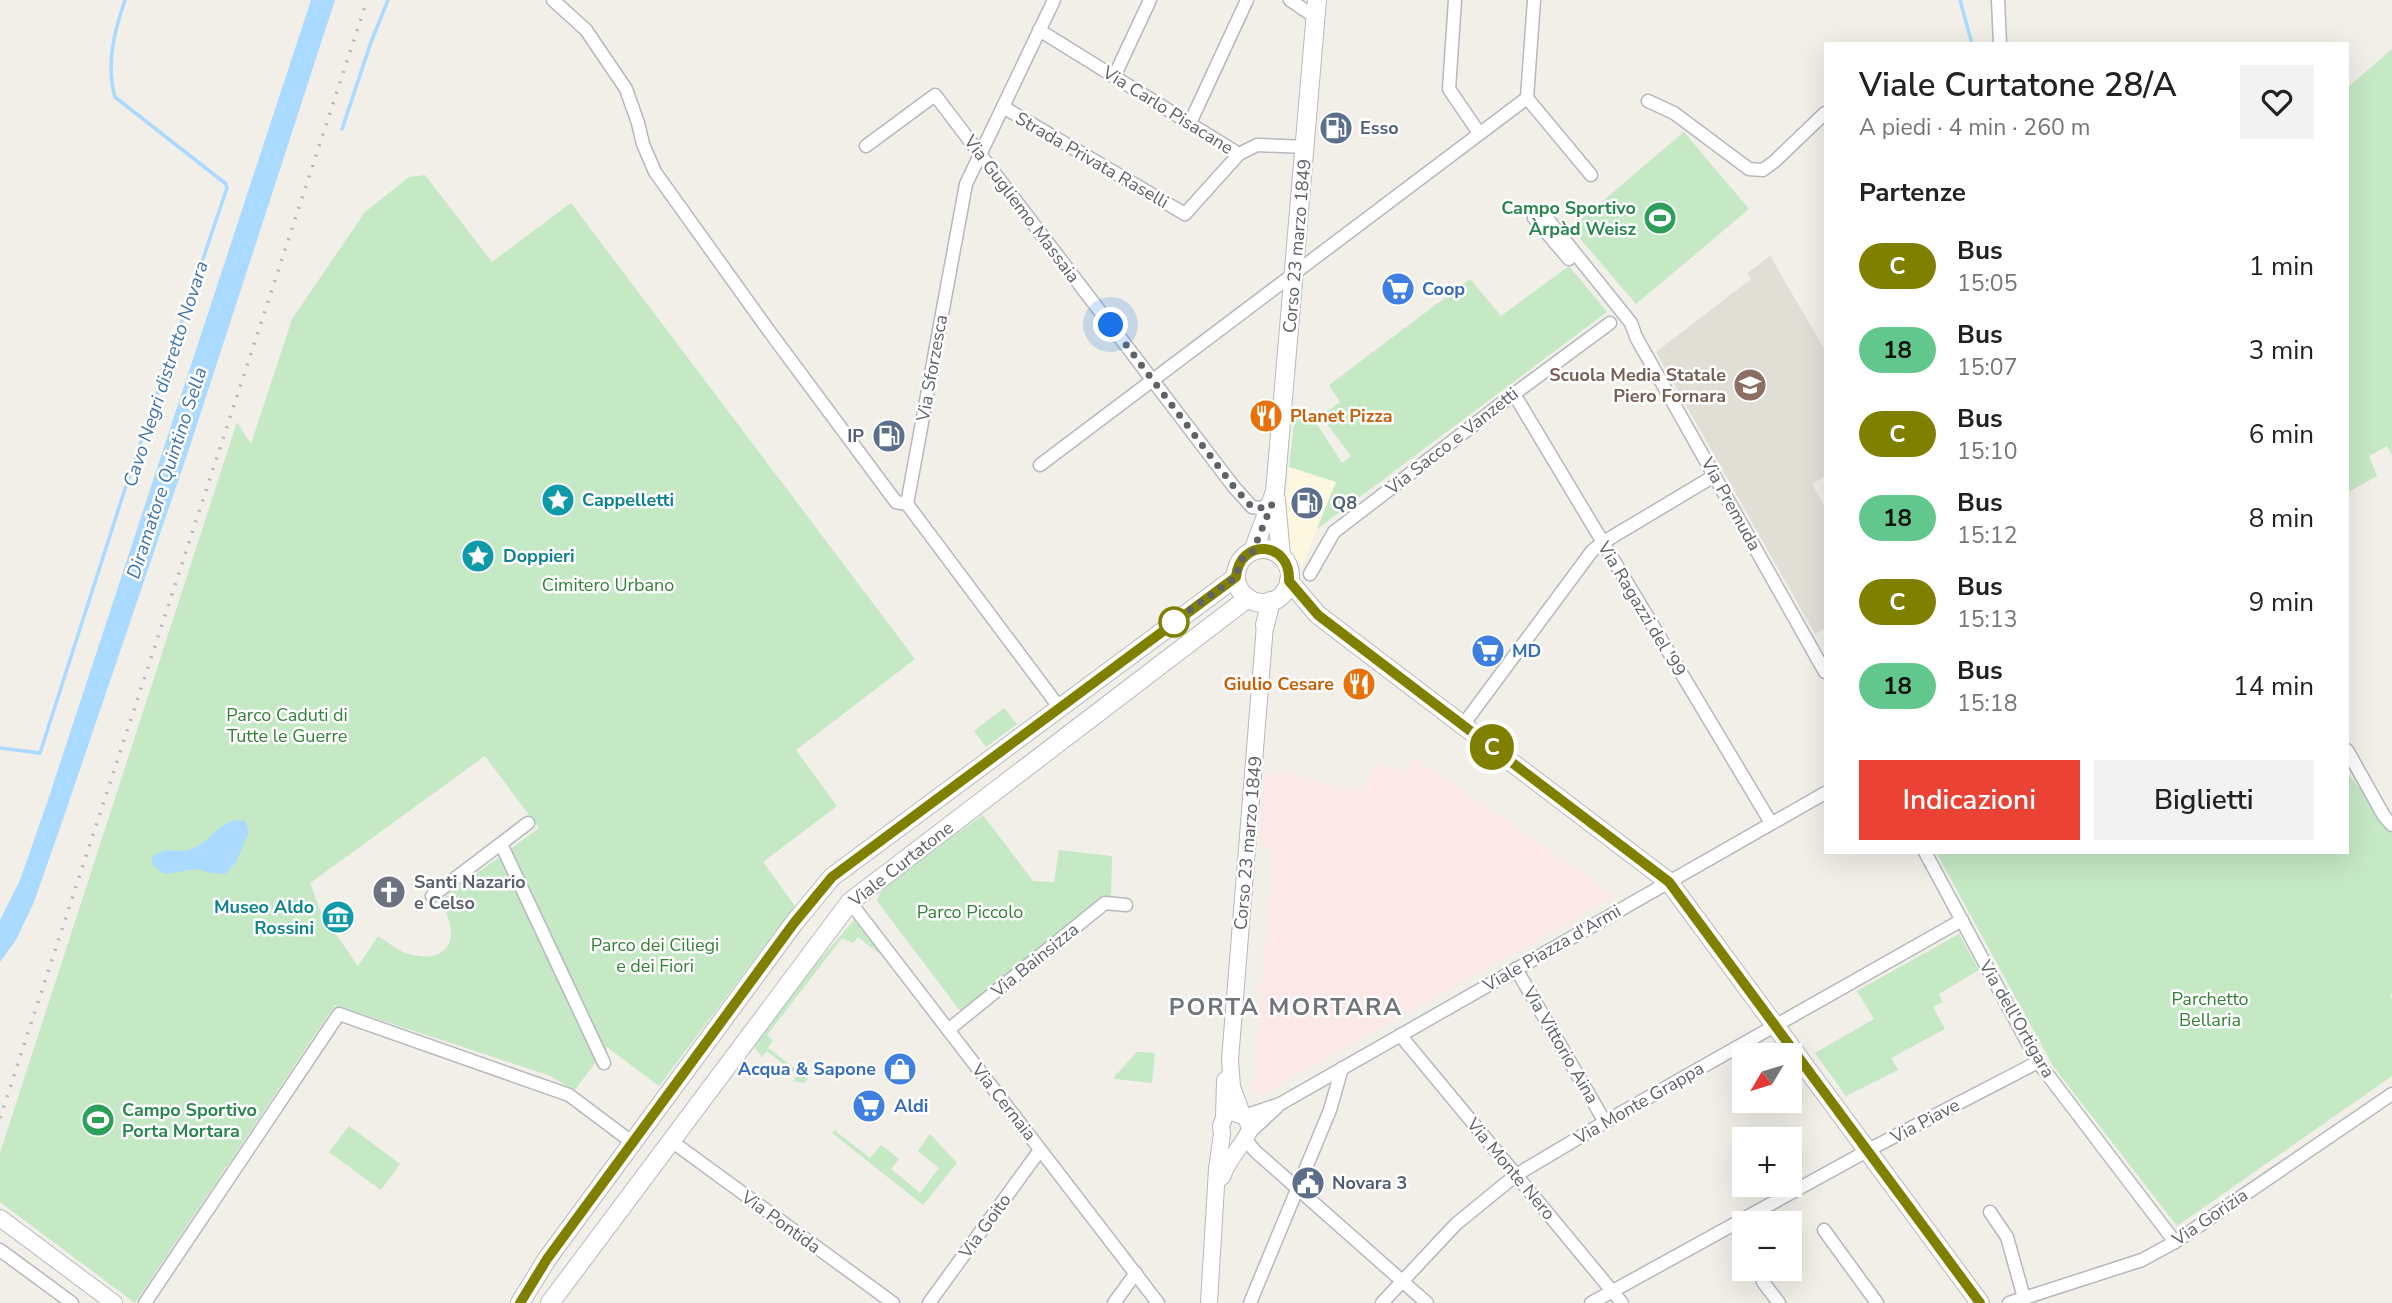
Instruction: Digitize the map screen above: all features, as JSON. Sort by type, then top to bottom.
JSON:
[{"type":"main road","name":"Corso 23 marzo 1849","points":[[1281,556],[1273,498],[1316,8]]},
{"type":"main road","name":"Corso 23 marzo 1849","points":[[1253,551],[1273,498]]},
{"type":"main road","points":[[1318,615],[1264,600],[1238,585],[1236,577],[1240,561],[1253,551],[1268,549],[1281,556],[1289,572],[1289,581],[1318,615],[1669,882],[1980,1303]]},
{"type":"main road","name":"Viale Curtatone","points":[[520,1303],[547,1259],[794,923],[832,877],[1236,577]]},
{"type":"main road","points":[[1264,600],[1289,581]]},
{"type":"main road","points":[[1264,600],[1265,625]]},
{"type":"main road","name":"Viale Curtatone","points":[[550,1303],[849,902],[1264,600]]},
{"type":"street","points":[[553,0],[586,30],[626,89],[655,172],[896,502],[907,504],[1059,707]]},
{"type":"street","name":"Via Sforzesca","points":[[907,504],[966,184],[1054,0]]},
{"type":"street","points":[[1114,76],[1150,0]]},
{"type":"street","points":[[1190,123],[1247,0]]},
{"type":"street","points":[[1290,0],[1316,8]]},
{"type":"street","points":[[1455,0],[1449,89],[1479,133]]},
{"type":"street","points":[[1534,0],[1527,98],[1591,175]]},
{"type":"street","points":[[1998,0],[2000,42]]},
{"type":"street","name":"Via Carlo Pisacane","points":[[1039,30],[1239,154],[1257,145],[1305,147]]},
{"type":"street","name":"Via Gugliemo Massaia","points":[[866,146],[935,95],[1234,487],[1252,507],[1260,508],[1273,498]]},
{"type":"street","points":[[1040,466],[1527,98]]},
{"type":"street","points":[[1648,100],[1674,113],[1749,169],[1763,170],[1824,114]]},
{"type":"street","name":"Strada Privata Raselli","points":[[1003,107],[1185,214],[1239,154]]},
{"type":"street","name":"Via Premuda","points":[[1610,323],[1613,310],[1538,215],[1632,323],[1636,337],[1824,670]]},
{"type":"street","points":[[1610,323],[1625,326],[1636,337]]},
{"type":"street","name":"Via Sacco e Vanzetti","points":[[1310,575],[1334,532],[1610,323]]},
{"type":"street","name":"Via Ragazzi del '99","points":[[1514,394],[1771,823]]},
{"type":"street","points":[[1463,725],[1592,551],[1714,476]]},
{"type":"street","name":"Corso 23 marzo 1849","points":[[1243,1115],[1232,1087],[1230,1060],[1265,625]]},
{"type":"street","points":[[2349,754],[2384,816],[2392,825]]},
{"type":"street","name":"Viale Piazza d'Armi","points":[[1245,1137],[1280,1104],[1824,794]]},
{"type":"street","points":[[432,896],[528,823]]},
{"type":"street","points":[[501,844],[604,1063]]},
{"type":"street","name":"Via dell'Ortigara","points":[[1926,854],[2038,1062],[2175,1242]]},
{"type":"street","name":"Via Cernaia","points":[[849,902],[1158,1303]]},
{"type":"street","name":"Via Bainsizza","points":[[948,1030],[1105,903],[1126,905]]},
{"type":"street","name":"Via Monte Grappa","points":[[1381,1303],[1456,1224],[1516,1175],[1962,920]]},
{"type":"street","name":"Via Vittorio Aina","points":[[1516,969],[1605,1122]]},
{"type":"street","points":[[145,1303],[338,1014],[569,1095],[633,1143]]},
{"type":"street","name":"Via Monte Nero","points":[[1400,1035],[1622,1303]]},
{"type":"street","name":"Corso 23 marzo 1849","points":[[1209,1303],[1217,1169],[1223,1126],[1225,1077],[1230,1060]]},
{"type":"street","name":"Via Piave","points":[[1591,1303],[1868,1151],[2038,1062]]},
{"type":"street","points":[[1250,1303],[1330,1110],[1342,1068]]},
{"type":"street","name":"Via Gorizia","points":[[2010,1303],[2141,1260],[2175,1242],[2392,1094]]},
{"type":"street","name":"Viale Piazza d'Armi","points":[[1243,1115],[1280,1104]]},
{"type":"street","points":[[1233,1113],[1243,1115],[1249,1121],[1245,1137],[1230,1141],[1223,1126],[1233,1113]]},
{"type":"street","points":[[1245,1137],[1297,1188],[1427,1303]]},
{"type":"street","name":"Corso 23 marzo 1849","points":[[1217,1189],[1227,1162],[1245,1137]]},
{"type":"street","name":"Via Pontida","points":[[670,1140],[893,1303]]},
{"type":"street","name":"Via Goito","points":[[929,1303],[1040,1150]]},
{"type":"street","points":[[1990,1212],[2007,1237],[2024,1298]]},
{"type":"street","points":[[0,1218],[114,1303]]},
{"type":"street","points":[[1824,1230],[1877,1303]]},
{"type":"street","points":[[0,1250],[72,1303]]},
{"type":"street","points":[[1114,1303],[1136,1273]]},
{"type":"street","points":[[1763,1282],[1779,1303]]},
{"type":"shaded area","name":"Scuola Media Statale Piero Fornara","points":[[1770,256],[1824,348],[1824,477],[1812,484],[1824,505],[1824,629],[1815,634],[1656,352],[1751,279],[1747,273]]},
{"type":"shaded area","name":"Q8","points":[[1289,467],[1336,482],[1302,566],[1289,550],[1284,524]]},
{"type":"shaded area","points":[[1413,756],[1615,896],[1261,1095],[1253,1089],[1274,848],[1260,845],[1265,773],[1280,773],[1359,792],[1378,763],[1408,773]]},
{"type":"green space","points":[[2392,49],[2392,455],[2387,446],[2369,456],[2377,476],[2349,492],[2349,86]]},
{"type":"green space","name":"Campo Sportivo Àrpàd Weisz","points":[[1684,132],[1749,209],[1636,304],[1571,228]]},
{"type":"green space","points":[[425,175],[492,262],[571,203],[915,659],[796,750],[837,806],[763,862],[795,906],[659,1086],[607,1047],[574,1091],[551,1076],[335,1005],[135,1303],[0,1202],[0,1153],[237,422],[251,444],[292,319],[365,212],[409,177]],"holes":[[[485,756],[539,828],[439,901],[446,912],[451,933],[445,950],[437,954],[408,954],[378,936],[358,966],[321,913],[310,883]]]},
{"type":"green space","points":[[1569,266],[1607,312],[1317,529],[1336,482],[1289,467],[1295,416],[1313,418],[1342,463],[1351,456],[1321,416],[1340,402],[1329,385],[1470,279],[1501,316]]},
{"type":"green space","points":[[1004,708],[1017,724],[986,747],[974,731]]},
{"type":"green space","name":"Parchetto Bellaria","points":[[2349,775],[2392,831],[2392,1076],[2177,1226],[2053,1066],[1937,854],[2349,854]]},
{"type":"green space","name":"Parco Piccolo","points":[[983,815],[1033,881],[1054,882],[1059,850],[1112,856],[1111,896],[1104,896],[961,1012],[877,901],[883,886]]},
{"type":"green space","points":[[854,920],[885,958],[858,937],[853,943],[842,938],[767,1035],[773,1040],[768,1048],[806,1077],[813,1072],[804,1083],[793,1081],[797,1075],[767,1051],[762,1057],[755,1048],[755,1041]]},
{"type":"green space","points":[[1959,934],[1979,970],[1939,994],[1943,1002],[1933,1007],[1945,1029],[1891,1058],[1898,1070],[1846,1096],[1815,1053],[1874,1019],[1857,991]]},
{"type":"green space","points":[[1137,1052],[1155,1053],[1152,1083],[1115,1079],[1114,1077]]},
{"type":"green space","points":[[349,1126],[400,1164],[381,1190],[329,1152]]},
{"type":"green space","points":[[834,1130],[870,1158],[881,1145],[899,1159],[891,1169],[920,1193],[939,1168],[918,1151],[930,1134],[957,1163],[923,1205],[832,1133]]},
{"type":"water","name":"Diramatore Quintino Sella","points":[[311,0],[335,0],[190,446],[61,825],[34,902],[16,940],[0,962],[0,920],[20,880],[47,803]]},
{"type":"water","points":[[235,820],[245,821],[249,831],[236,862],[225,874],[198,869],[164,874],[152,864],[152,858],[157,854],[168,850],[183,851],[194,848],[222,826]]},
{"type":"waterway","name":"Cavo Negri distretto Novara","points":[[0,748],[40,753],[124,492],[227,188],[226,184],[115,97],[111,60],[125,0]]},
{"type":"waterway","points":[[342,129],[388,0]]},
{"type":"waterway","points":[[1960,0],[1971,42]]},
{"type":"railway","points":[[0,1118],[367,0]]},
{"type":"bus line","name":"C","points":[[520,1303],[547,1259],[794,923],[832,877],[1236,577],[1240,561],[1246,555],[1260,549],[1268,549],[1281,556],[1289,572],[1289,581],[1318,615],[1669,882],[1980,1303]]},
{"type":"place","name":"Esso","points":[[1336,128]]},
{"type":"place","name":"Campo Sportivo Àrpàd Weisz","points":[[1660,218]]},
{"type":"place","name":"Coop","points":[[1398,289]]},
{"type":"place","name":"Scuola Media Statale Piero Fornara","points":[[1750,385]]},
{"type":"place","name":"Planet Pizza","points":[[1266,416]]},
{"type":"place","name":"IP","points":[[889,436]]},
{"type":"place","name":"Cappelletti","points":[[558,500]]},
{"type":"place","name":"Q8","points":[[1307,503]]},
{"type":"place","name":"Doppieri","points":[[478,556]]},
{"type":"place","name":"MD","points":[[1488,651]]},
{"type":"place","name":"Giulio Cesare","points":[[1359,684]]},
{"type":"place","name":"Santi Nazario e Celso","points":[[389,892]]},
{"type":"place","name":"Museo Aldo Rossini","points":[[338,917]]},
{"type":"place","name":"Acqua & Sapone","points":[[900,1069]]},
{"type":"place","name":"Aldi","points":[[869,1106]]},
{"type":"place","name":"Campo Sportivo Porta Mortara","points":[[98,1120]]},
{"type":"place","name":"Novara 3","points":[[1308,1183]]},
{"type":"district","name":"PORTA MORTARA","points":[[1286,1007]]},
{"type":"route","points":[[1111,325],[1234,487],[1252,507],[1260,508],[1272,504],[1253,551],[1240,561],[1236,577],[1168,626],[1174,622]]},
{"type":"park label","name":"Cimitero Urbano","points":[[608,585]]},
{"type":"park label","name":"Parco Caduti di Tutte le Guerre","points":[[287,725]]},
{"type":"park label","name":"Parco dei Ciliegi e dei Fiori","points":[[655,955]]}]
